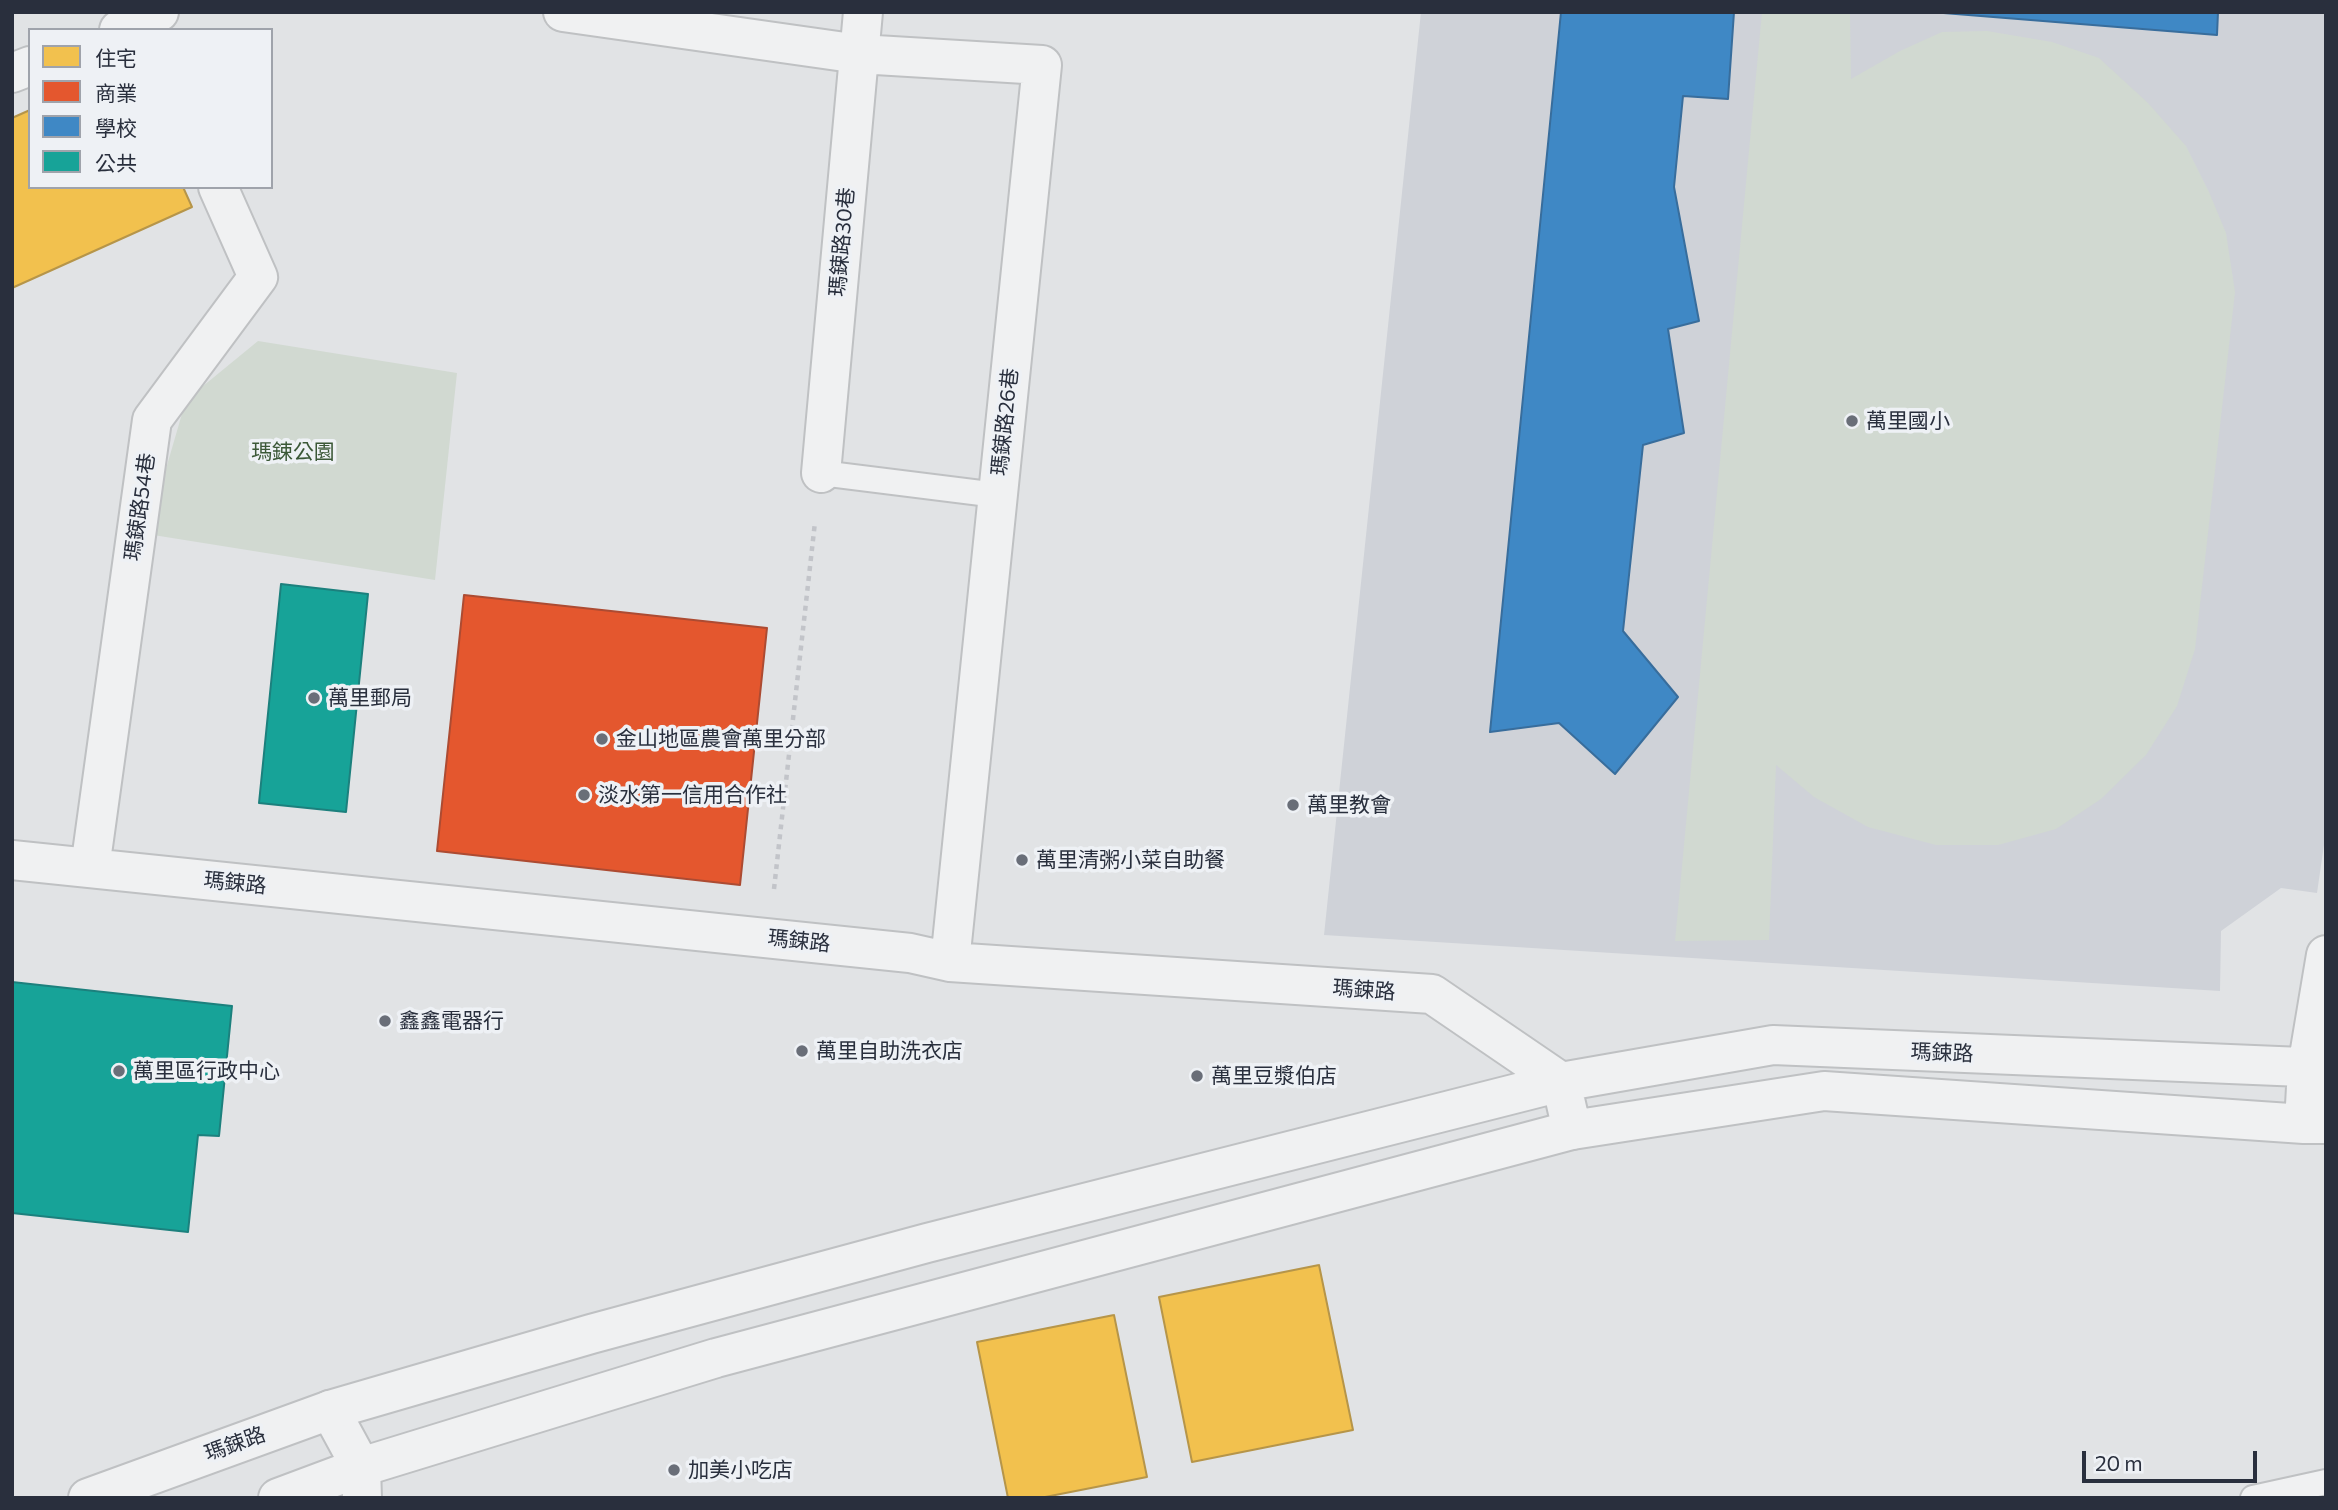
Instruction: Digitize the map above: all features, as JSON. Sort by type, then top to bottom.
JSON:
[{"type":"street","points":[[563,12],[859,54]]},
{"type":"street","name":"瑪鋉路30巷","points":[[821,473],[863,12]]},
{"type":"street","name":"瑪鋉路26巷","points":[[859,54],[1042,65],[950,961]]},
{"type":"street","name":"瑪鋉路54巷","points":[[90,868],[152,420],[258,277],[219,189]]},
{"type":"street","name":"瑪鋉路","points":[[12,859],[910,953],[950,961],[1432,994],[1561,1082]]},
{"type":"street","points":[[278,1498],[362,1483],[716,1358],[1572,1130],[1824,1091],[2315,1124],[2326,955]]},
{"type":"street","name":"瑪鋉路","points":[[88,1498],[330,1410],[591,1335],[927,1243],[1561,1082],[1773,1045],[2317,1068]]},
{"type":"street","points":[[1561,1082],[1572,1130]]},
{"type":"street","points":[[330,1410],[362,1483]]},
{"type":"lane","points":[[821,473],[997,495]]},
{"type":"lane","points":[[2253,1498],[2326,1482]]},
{"type":"path","points":[[768,938],[821,473]]},
{"type":"shaded area","name":"萬里國小","points":[[1421,12],[2326,12],[2326,831],[2317,893],[2281,888],[2221,931],[2220,991],[1324,935]]},
{"type":"green space","points":[[1762,12],[1850,12],[1851,79],[1900,51],[1942,32],[1987,31],[2052,42],[2099,58],[2148,103],[2186,146],[2226,233],[2235,292],[2195,649],[2177,706],[2146,755],[2101,799],[2056,829],[1998,845],[1936,845],[1868,827],[1814,797],[1776,765],[1769,940],[1675,941]]},
{"type":"green space","name":"瑪鋉公園","points":[[258,341],[457,373],[435,580],[147,534],[186,400]]},
{"type":"building: 住宅","points":[[28,111],[28,189],[184,189],[192,207],[12,288],[12,118]]},
{"type":"building: 住宅","points":[[1319,1265],[1353,1430],[1192,1462],[1159,1297]]},
{"type":"building: 住宅","points":[[1114,1315],[1147,1477],[1040,1498],[1008,1498],[977,1342]]},
{"type":"building: 商業","name":"金山地區農會萬里分部","points":[[464,595],[767,628],[740,885],[437,851]]},
{"type":"building: 學校","points":[[1561,12],[1734,12],[1728,99],[1683,96],[1674,187],[1699,321],[1668,329],[1684,433],[1643,445],[1623,631],[1678,697],[1615,774],[1559,723],[1490,732]]},
{"type":"building: 學校","points":[[1931,12],[2218,12],[2217,35]]},
{"type":"building: 公共","name":"萬里郵局","points":[[281,584],[368,594],[346,812],[259,803]]},
{"type":"building: 公共","name":"萬里區行政中心","points":[[12,982],[232,1006],[219,1136],[198,1135],[188,1232],[12,1213]]},
{"type":"place","name":"萬里國小","points":[[1852,421]]},
{"type":"place","name":"萬里郵局","points":[[314,698]]},
{"type":"place","name":"金山地區農會萬里分部","points":[[602,739]]},
{"type":"place","name":"淡水第一信用合作社","points":[[584,795]]},
{"type":"place","name":"萬里教會","points":[[1293,805]]},
{"type":"place","name":"萬里清粥小菜自助餐","points":[[1022,860]]},
{"type":"place","name":"鑫鑫電器行","points":[[385,1021]]},
{"type":"place","name":"萬里自助洗衣店","points":[[802,1051]]},
{"type":"place","name":"萬里區行政中心","points":[[119,1071]]},
{"type":"place","name":"萬里豆漿伯店","points":[[1197,1076]]},
{"type":"place","name":"加美小吃店","points":[[674,1470]]}]
